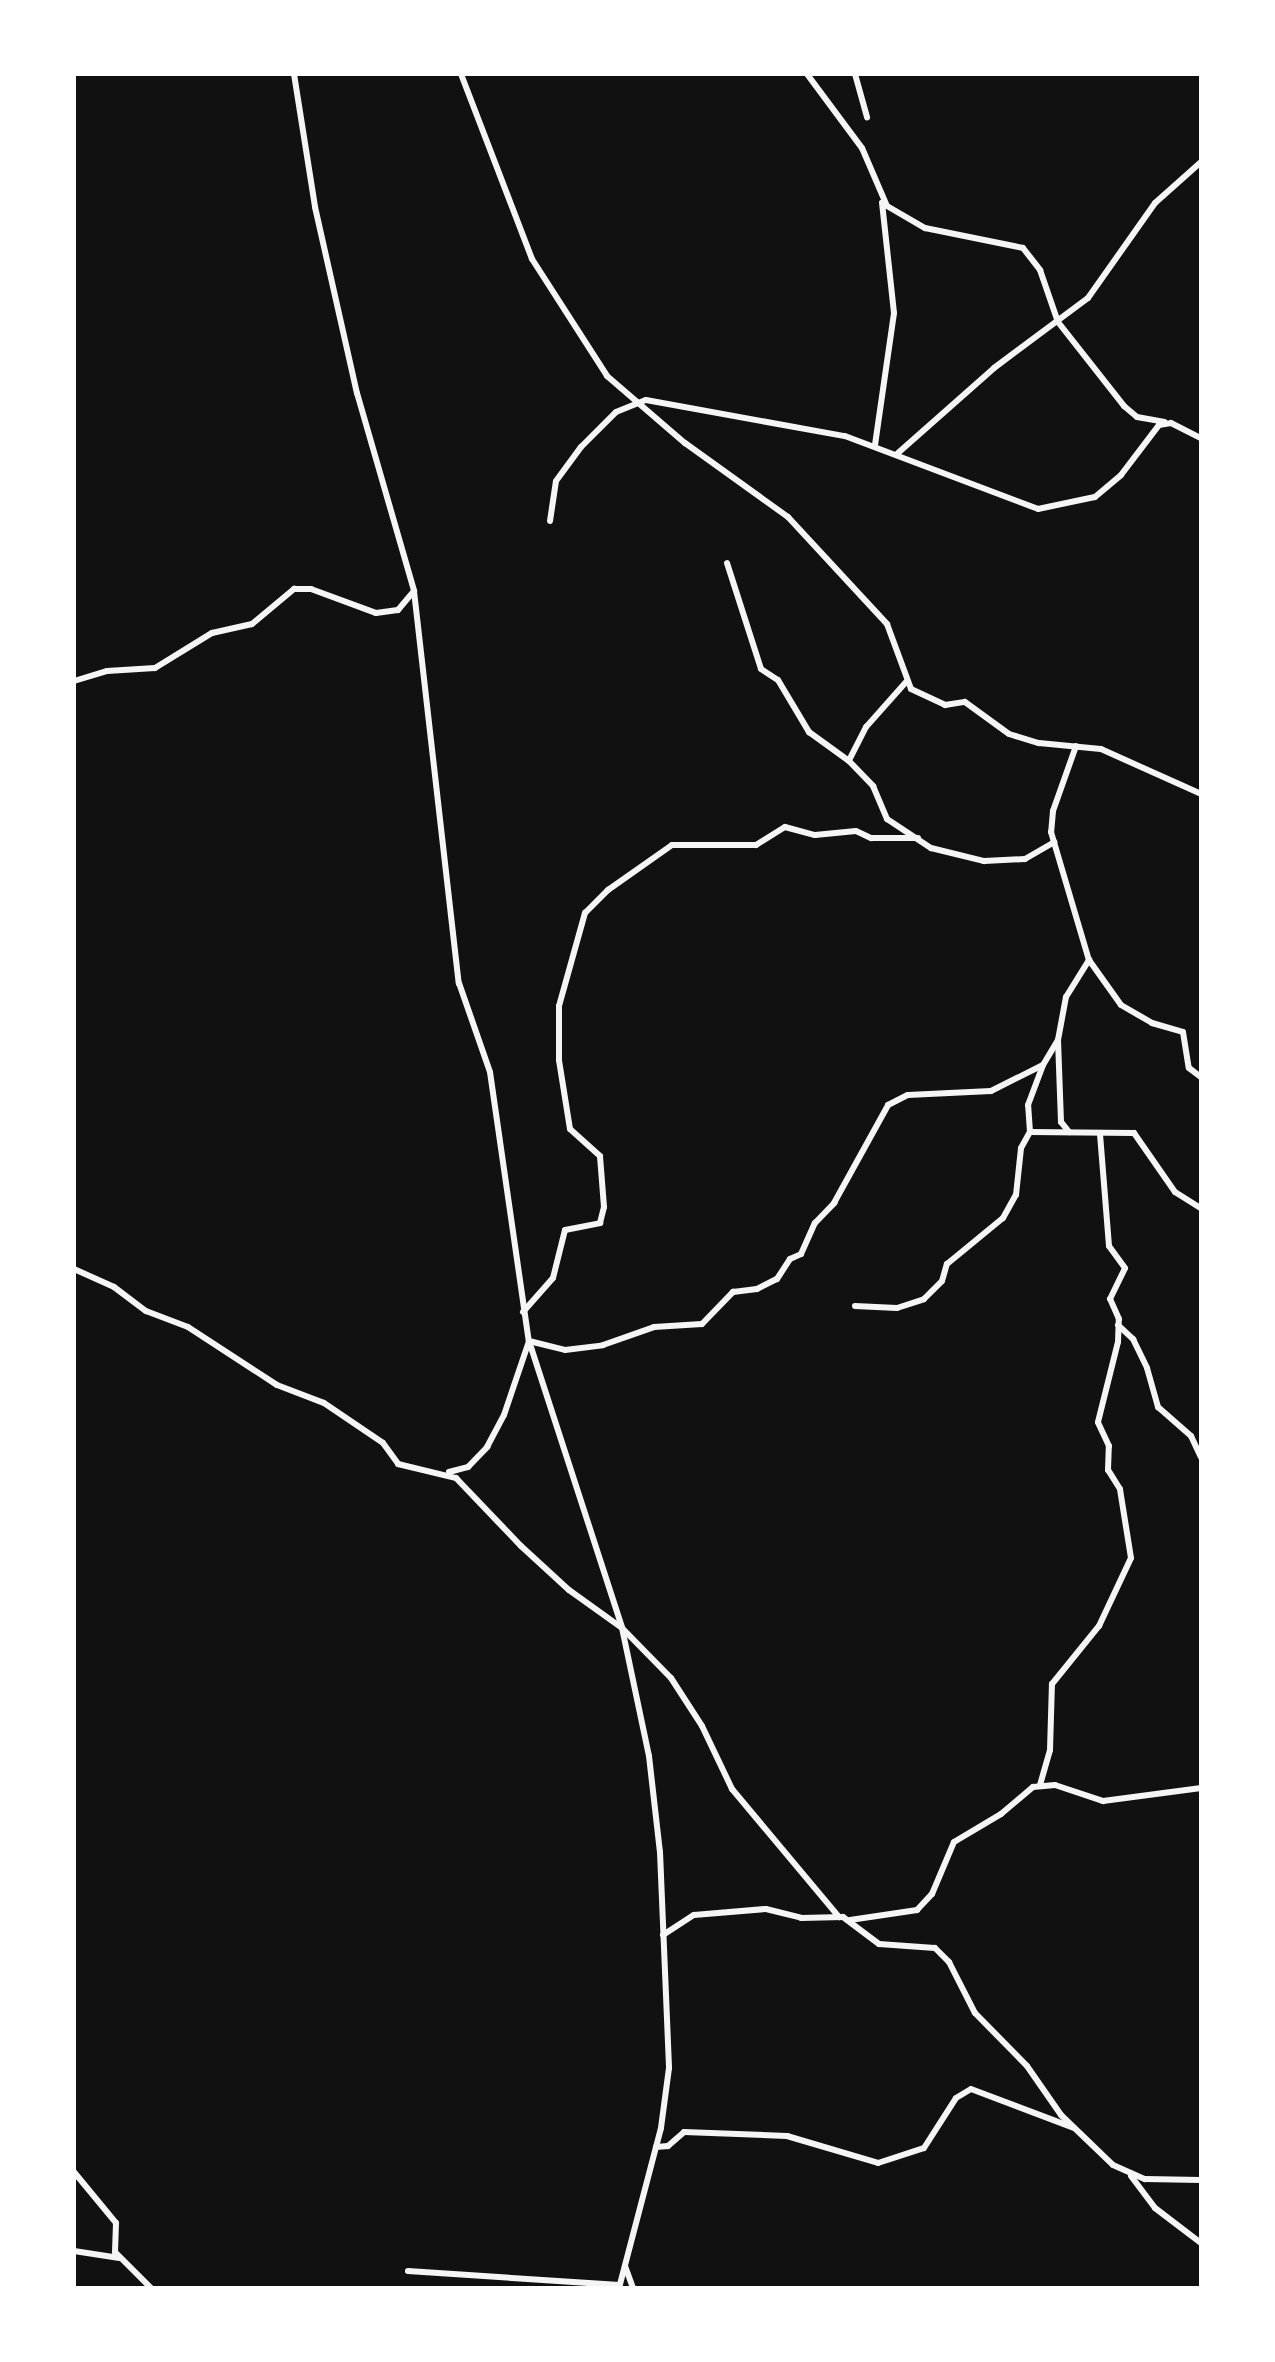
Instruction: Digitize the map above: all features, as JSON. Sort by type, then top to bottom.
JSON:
[{"type":"street","points":[[294,74],[315,207],[357,393],[414,591],[457,970],[490,1072],[529,1341],[622,1628],[653,1781],[669,2049],[656,2147],[620,2286],[408,2271]]},
{"type":"street","points":[[461,74],[538,272],[568,322],[633,402],[788,517],[887,624],[906,682],[945,705],[971,705],[1009,734],[1101,749],[1201,794]]},
{"type":"street","points":[[807,74],[862,148],[882,199],[894,313],[875,445]]},
{"type":"street","points":[[855,74],[867,117]]},
{"type":"street","points":[[898,453],[994,368],[1058,322],[1095,290],[1155,203],[1201,162]]},
{"type":"street","points":[[882,199],[898,216],[925,228],[1023,248],[1040,270],[1058,322],[1128,411],[1186,429],[1201,438]]},
{"type":"street","points":[[550,521],[554,488],[570,461],[604,421],[633,402],[661,401],[805,426],[898,453],[1025,506],[1061,508],[1106,489],[1165,422]]},
{"type":"street","points":[[1186,429],[1201,430]]},
{"type":"street","points":[[727,563],[761,669],[778,680],[809,732],[849,761],[873,786],[887,819],[944,853],[1005,862],[1025,859],[1054,842]]},
{"type":"street","points":[[74,681],[107,671],[155,668],[212,633],[252,624],[294,589],[311,589],[376,613],[398,610],[414,591]]},
{"type":"street","points":[[849,761],[866,727],[906,682]]},
{"type":"street","points":[[1076,746],[1053,811],[1054,842],[1089,960],[1121,1005],[1152,1023],[1183,1032],[1189,1068],[1201,1077]]},
{"type":"street","points":[[523,1312],[553,1278],[565,1230],[600,1223],[604,1207],[600,1156],[570,1129],[560,1079],[559,1006],[585,913],[608,890],[672,845],[756,845],[785,827],[815,835],[856,831],[871,838],[918,838]]},
{"type":"street","points":[[1069,1132],[1061,1122],[1058,1040],[1066,997],[1089,960]]},
{"type":"street","points":[[855,1306],[897,1308],[924,1299],[942,1281],[947,1264],[987,1235],[1014,1201],[1021,1148],[1030,1132],[1028,1105],[1043,1065],[1058,1040]]},
{"type":"street","points":[[529,1341],[565,1350],[603,1345],[654,1327],[702,1324],[733,1292],[770,1283],[790,1259],[801,1254],[888,1105],[908,1095],[991,1091],[1043,1065]]},
{"type":"street","points":[[1030,1132],[1134,1133],[1175,1192],[1201,1208]]},
{"type":"street","points":[[1040,1785],[1050,1750],[1052,1684],[1099,1626],[1131,1558],[1120,1489],[1108,1470],[1109,1446],[1097,1415],[1117,1350],[1118,1325],[1110,1299],[1125,1268],[1109,1246],[1100,1133]]},
{"type":"street","points":[[74,1269],[114,1287],[146,1311],[188,1327],[277,1385],[324,1403],[383,1443],[398,1464],[449,1472],[468,1467],[487,1447],[504,1415],[529,1341]]},
{"type":"street","points":[[1118,1325],[1133,1339],[1147,1368],[1160,1411],[1191,1436],[1201,1457]]},
{"type":"street","points":[[449,1472],[569,1590],[622,1628],[671,1678],[702,1726],[732,1789],[839,1917]]},
{"type":"street","points":[[663,1935],[694,1915],[741,1910],[850,1920],[917,1910],[932,1894],[954,1842],[1040,1785],[1055,1785],[1103,1801],[1201,1788]]},
{"type":"street","points":[[850,1920],[879,1944],[926,1946],[943,1954],[969,2006],[1078,2130],[1131,2176],[1155,2208],[1201,2243]]},
{"type":"street","points":[[656,2147],[668,2146],[684,2132],[787,2136],[878,2163],[924,2148],[956,2098],[971,2089],[1078,2130]]},
{"type":"street","points":[[74,2172],[116,2223],[119,2258]]},
{"type":"street","points":[[1131,2176],[1201,2180]]},
{"type":"street","points":[[74,2251],[119,2258],[151,2288]]},
{"type":"street","points":[[625,2266],[633,2288]]}]
